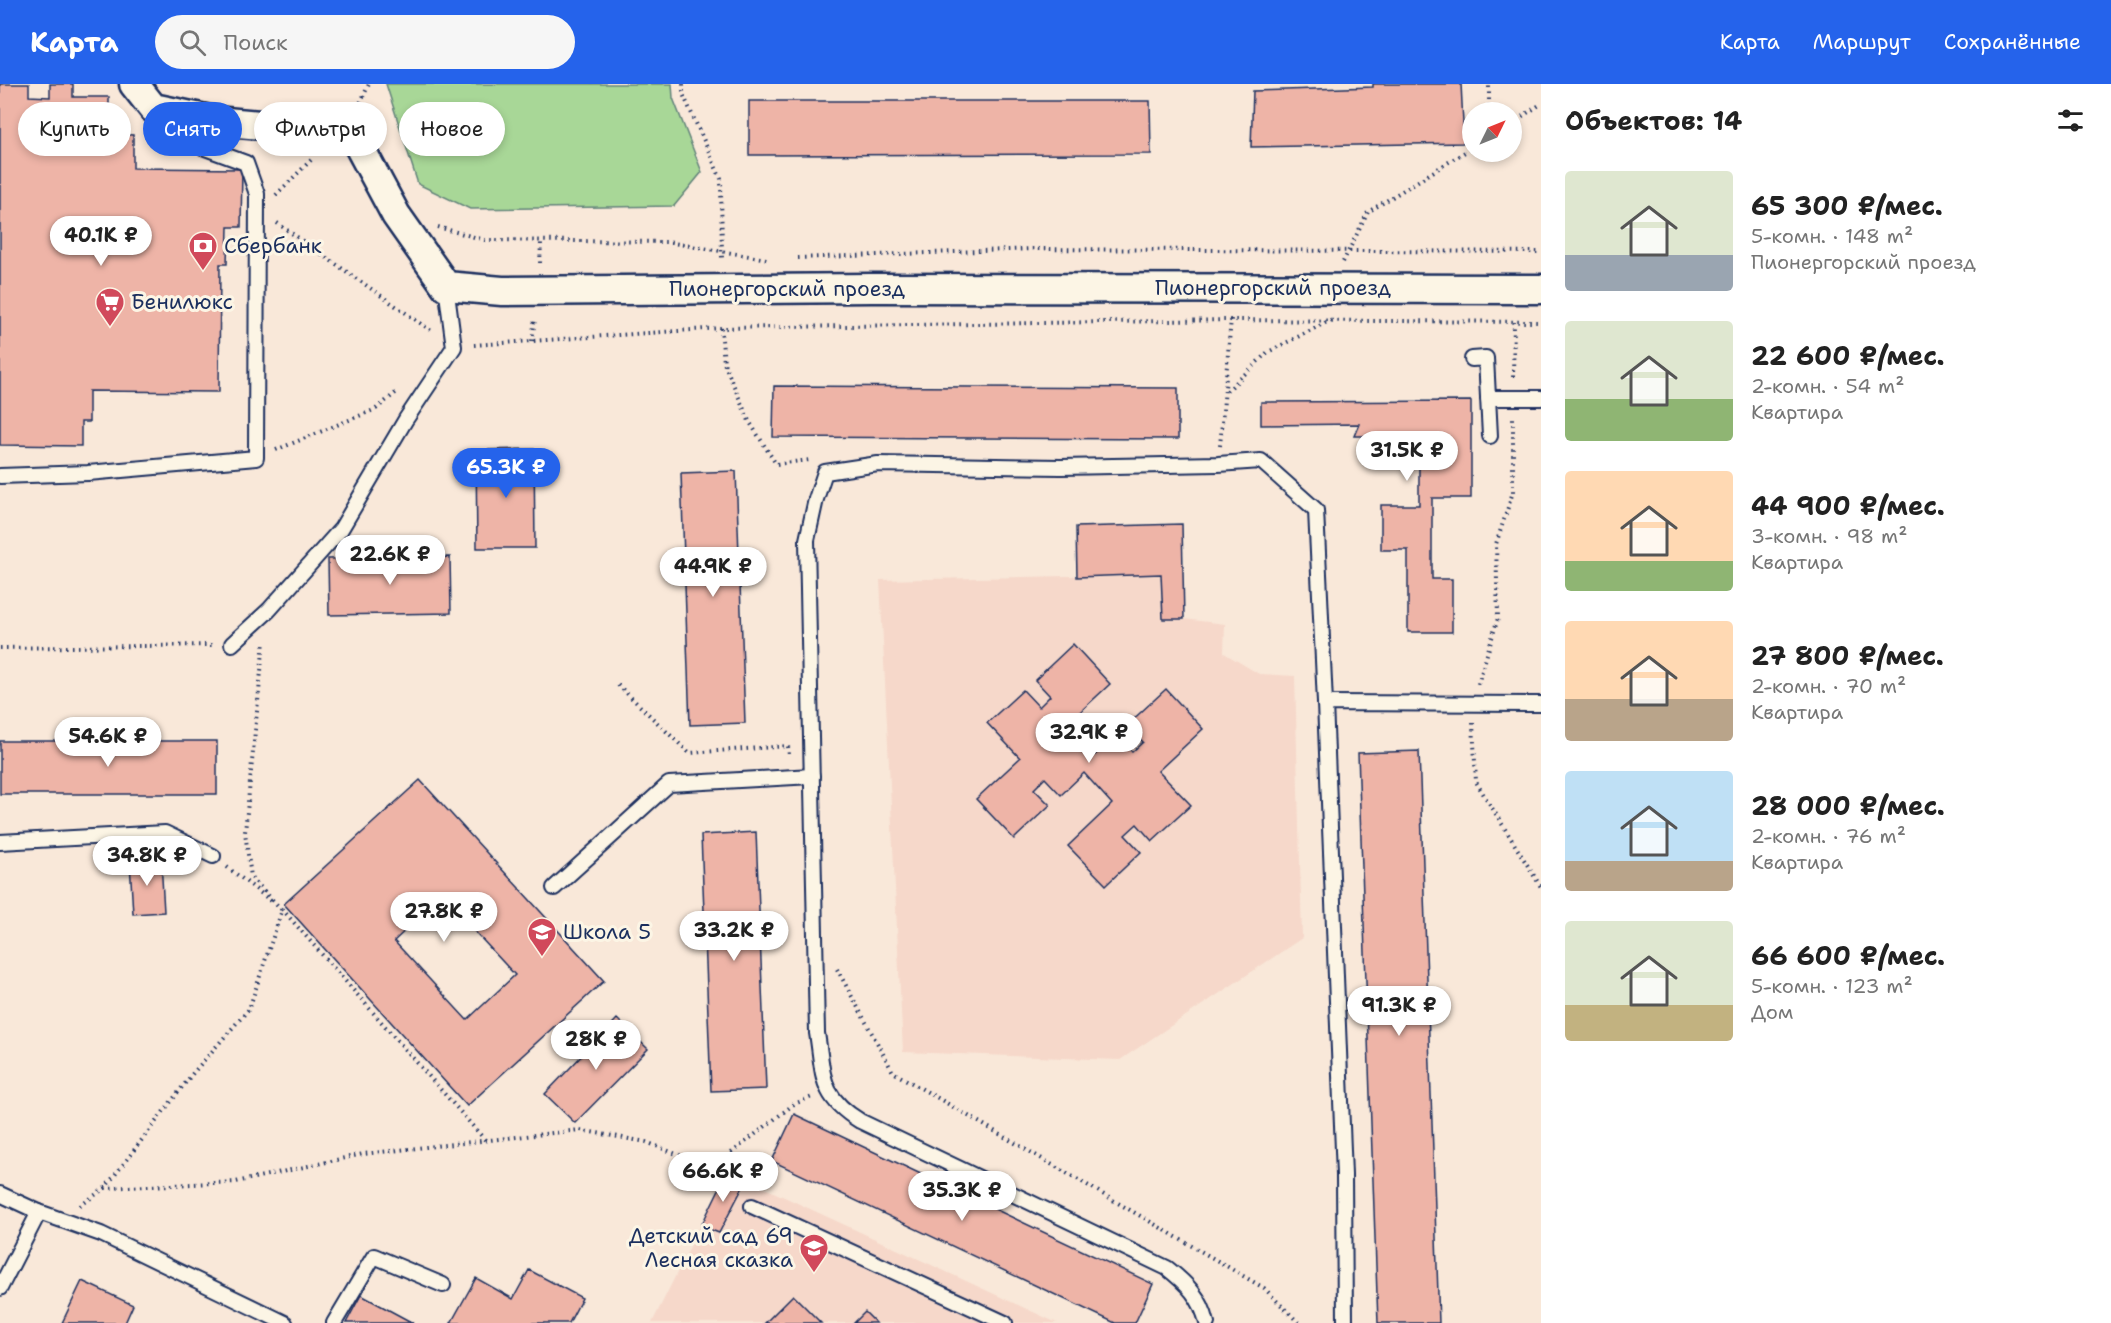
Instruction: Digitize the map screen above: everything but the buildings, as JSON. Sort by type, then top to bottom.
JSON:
[{"type":"street","points":[[134,84],[148,102]]},
{"type":"street","points":[[242,123],[352,133],[396,215],[446,286]]},
{"type":"street","name":"Пионергорский проезд","points":[[446,286],[502,291],[1541,289]]},
{"type":"lane","points":[[0,476],[88,472],[256,458],[257,194],[246,163],[227,156]]},
{"type":"lane","points":[[232,644],[269,610],[341,529],[406,418],[454,347],[446,286]]},
{"type":"lane","points":[[1472,359],[1486,358],[1490,436]]},
{"type":"lane","points":[[1488,398],[1541,398]]},
{"type":"lane","points":[[1207,1323],[1203,1306],[1190,1286],[1167,1268],[860,1121],[841,1109],[827,1092],[817,1033],[807,540],[825,471],[878,464],[1061,467],[1261,461],[1316,510],[1344,1175],[1344,1323]]},
{"type":"lane","points":[[1325,703],[1541,704]]},
{"type":"lane","points":[[554,888],[669,784],[812,776]]},
{"type":"lane","points":[[0,842],[165,833],[213,856]]},
{"type":"lane","points":[[0,1194],[39,1212],[101,1234],[285,1323]]},
{"type":"lane","points":[[752,1206],[1005,1323]]},
{"type":"lane","points":[[0,1288],[39,1212]]},
{"type":"lane","points":[[334,1323],[374,1256],[443,1286]]},
{"type":"path","points":[[682,84],[683,94],[721,179],[723,252],[718,290],[709,329]]},
{"type":"path","points":[[1489,84],[1489,102]]},
{"type":"path","points":[[1522,116],[1541,104]]},
{"type":"path","points":[[1317,320],[1368,212],[1462,154]]},
{"type":"path","points":[[257,215],[269,218],[454,347],[721,328],[1231,320],[1541,322]]},
{"type":"path","points":[[396,215],[485,240],[667,242],[769,260]]},
{"type":"path","points":[[792,259],[1033,249],[1541,252]]},
{"type":"path","points":[[1218,464],[1227,391],[1231,320],[1239,250]]},
{"type":"path","points":[[1227,391],[1268,352],[1332,320]]},
{"type":"path","points":[[1514,322],[1513,492],[1496,544],[1498,618],[1472,703],[1476,782],[1541,887]]},
{"type":"path","points":[[721,328],[724,363],[749,421],[776,464],[816,460]]},
{"type":"path","points":[[256,458],[376,409],[402,388]]},
{"type":"path","points":[[0,648],[232,644]]},
{"type":"path","points":[[262,656],[245,832],[251,877],[486,1140]]},
{"type":"path","points":[[618,685],[689,753],[788,746],[790,778]]},
{"type":"path","points":[[213,856],[282,910]]},
{"type":"path","points":[[60,1220],[105,1188],[193,1073],[249,1009],[282,910]]},
{"type":"path","points":[[815,929],[893,1072],[1264,1287],[1299,1323]]},
{"type":"path","points":[[105,1188],[236,1182],[363,1154],[580,1130],[646,1142],[712,1168],[794,1104],[827,1092]]},
{"type":"shaded area","points":[[1161,574],[1163,619],[1225,624],[1224,653],[1259,674],[1295,676],[1302,938],[1120,1060],[903,1052],[880,580]]},
{"type":"shaded area","name":"Детский сад 69 Лесная сказка","points":[[728,1171],[1057,1323],[652,1323]]},
{"type":"green space","points":[[386,84],[672,84],[673,98],[702,172],[674,206],[470,209],[418,184],[409,156],[505,156],[505,102],[399,102],[399,125]]},
{"type":"place","name":"Сбербанк","points":[[203,272]]},
{"type":"place","name":"Бенилюкс","points":[[110,328]]},
{"type":"place","name":"Школа 5","points":[[542,958]]},
{"type":"place","name":"Детский сад 69 Лесная сказка","points":[[814,1274]]}]
